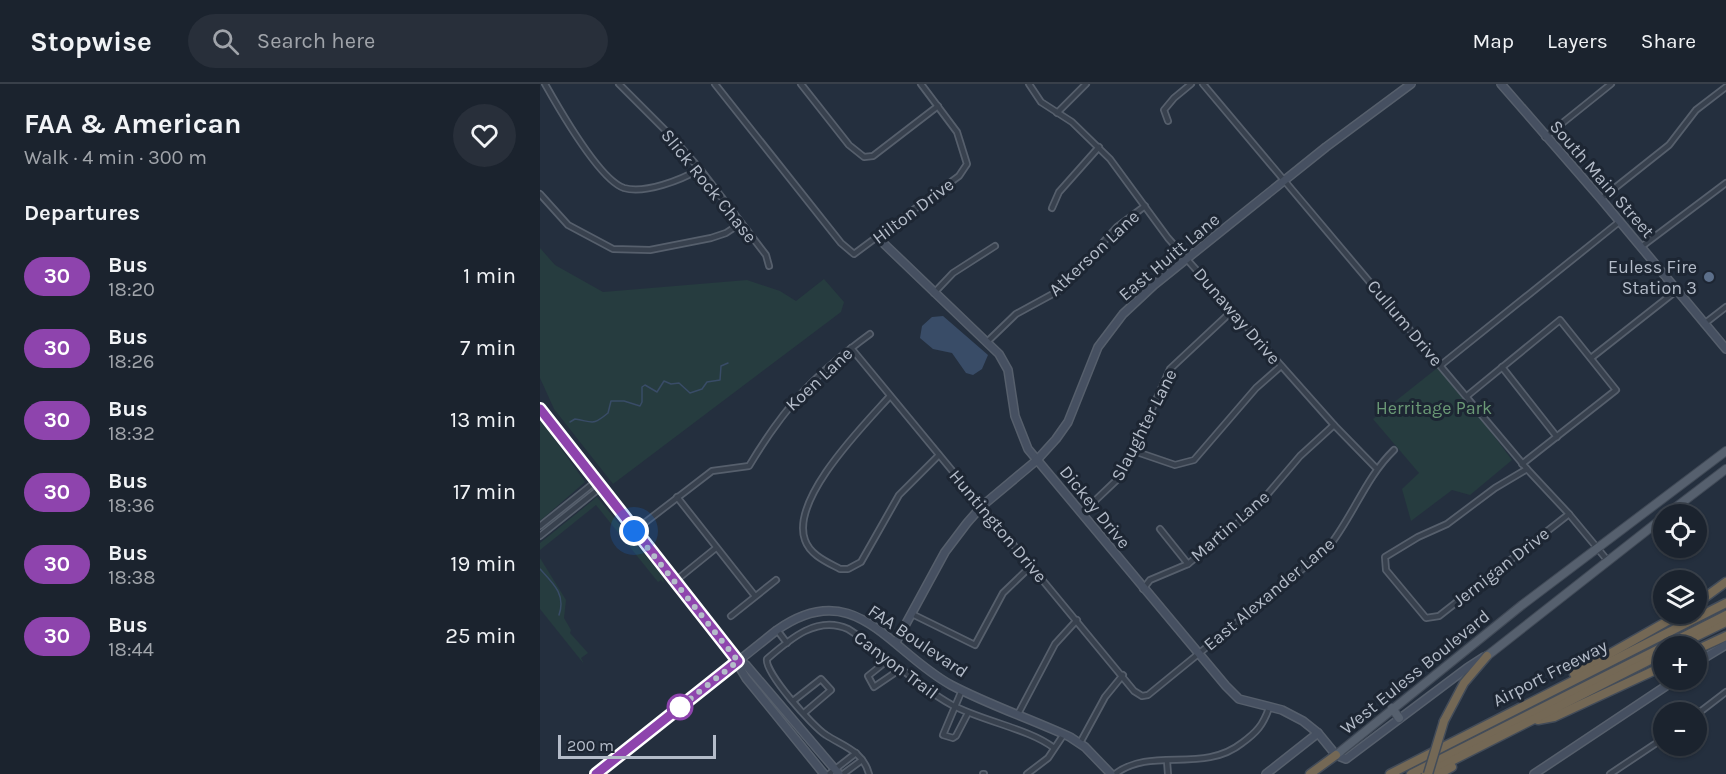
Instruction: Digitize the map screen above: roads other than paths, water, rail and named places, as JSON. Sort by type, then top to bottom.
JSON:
[{"type":"highway","points":[[1707,596],[1726,582]]},
{"type":"highway","name":"Airport Freeway","points":[[1389,774],[1726,603]]},
{"type":"highway","points":[[1411,774],[1726,615]]},
{"type":"highway","points":[[1697,636],[1726,622]]},
{"type":"highway","points":[[1515,709],[1544,689],[1662,624]]},
{"type":"highway","points":[[1707,637],[1726,628]]},
{"type":"highway","points":[[1707,645],[1726,636]]},
{"type":"highway","points":[[1427,774],[1444,721],[1464,683],[1487,656]]},
{"type":"highway","points":[[1427,774],[1653,659]]},
{"type":"highway","name":"Airport Freeway","points":[[1439,774],[1538,720],[1653,663]]},
{"type":"highway","points":[[1538,720],[1554,717],[1653,671]]},
{"type":"highway","points":[[1310,774],[1336,755]]},
{"type":"main road","name":"West Euless Boulevard","points":[[1336,755],[1392,708],[1726,451]]},
{"type":"main road","name":"West Euless Boulevard","points":[[1681,504],[1726,469]]},
{"type":"main road","name":"West Euless Boulevard","points":[[1487,656],[1653,525]]},
{"type":"main road","points":[[1392,708],[1400,718]]},
{"type":"street","points":[[545,84],[567,123],[603,172],[621,187],[635,189],[651,186],[688,176],[700,169]]},
{"type":"street","name":"Slick Rock Chase","points":[[619,84],[700,169],[766,255],[769,266]]},
{"type":"street","name":"Hilton Drive","points":[[715,84],[841,243],[855,254],[959,176],[967,164],[957,132],[938,106]]},
{"type":"street","points":[[801,84],[849,146],[865,157],[873,156],[938,106],[921,84]]},
{"type":"street","name":"Dunaway Drive","points":[[1029,84],[1041,102],[1099,147],[1122,173],[1187,260],[1334,425],[1376,468]]},
{"type":"street","points":[[1057,113],[1086,84]]},
{"type":"street","points":[[1168,121],[1164,110],[1191,84]]},
{"type":"street","name":"Cullum Drive","points":[[1203,84],[1286,180],[1522,464],[1569,514],[1608,561]]},
{"type":"street","name":"East Huitt Lane","points":[[896,642],[945,552],[982,506],[1037,460],[1068,422],[1098,348],[1131,306],[1286,180],[1411,84]]},
{"type":"street","name":"South Main Street","points":[[1501,84],[1726,349]]},
{"type":"street","points":[[1545,137],[1611,84]]},
{"type":"street","points":[[1601,199],[1669,145],[1696,110],[1726,87]]},
{"type":"street","points":[[1052,208],[1059,192],[1099,147]]},
{"type":"street","points":[[1641,247],[1726,183]]},
{"type":"street","points":[[540,194],[568,225],[613,249],[650,250],[711,238],[726,233],[741,223]]},
{"type":"street","name":"Atkerson Lane","points":[[987,342],[1016,314],[1060,290],[1117,227],[1145,206]]},
{"type":"street","points":[[1441,365],[1619,222]]},
{"type":"street","name":"Dickey Drive","points":[[878,238],[999,354],[1008,370],[1021,437],[1037,460],[1198,654],[1239,699],[1292,715],[1318,733],[1336,755]]},
{"type":"street","points":[[934,293],[953,273],[995,246]]},
{"type":"street","points":[[1591,358],[1676,291]]},
{"type":"street","points":[[1704,324],[1726,307]]},
{"type":"street","name":"Slaughter Lane","points":[[1082,513],[1116,483],[1134,451],[1170,369],[1232,311]]},
{"type":"street","points":[[1467,396],[1560,320],[1591,358],[1616,390],[1522,464]]},
{"type":"street","name":"Koen Lane","points":[[634,531],[712,471],[749,466],[779,416],[808,384],[870,334]]},
{"type":"street","name":"Huntington Drive","points":[[851,348],[1138,695],[1148,695]]},
{"type":"street","points":[[1134,451],[1175,465],[1194,460],[1256,388],[1281,366]]},
{"type":"street","points":[[1502,368],[1557,437]]},
{"type":"street","points":[[890,396],[843,450],[808,506],[802,530],[809,547],[815,554],[840,569],[848,569],[861,562],[899,495],[939,455]]},
{"type":"street","points":[[540,409],[597,485],[738,661],[746,678],[824,774]]},
{"type":"street","name":"Martin Lane","points":[[1143,589],[1150,579],[1188,564],[1255,509],[1300,456],[1334,425]]},
{"type":"street","name":"East Alexander Lane","points":[[1148,695],[1327,549],[1341,532],[1376,468],[1394,450]]},
{"type":"street","name":"Jernigan Drive","points":[[1527,469],[1495,488],[1447,524],[1400,546],[1385,557],[1386,570],[1426,618],[1433,619],[1569,514]]},
{"type":"street","points":[[540,526],[597,485]]},
{"type":"street","points":[[540,536],[597,485]]},
{"type":"street","points":[[677,497],[755,596]]},
{"type":"street","points":[[1160,529],[1188,564]]},
{"type":"street","points":[[674,582],[716,548]]},
{"type":"street","points":[[912,614],[975,645],[1003,593],[1031,566]]},
{"type":"street","points":[[731,616],[776,580]]},
{"type":"street","name":"FAA Boulevard","points":[[597,774],[794,618],[809,612],[832,609],[847,612],[867,622],[938,676],[962,690],[1080,743],[1113,774]]},
{"type":"street","points":[[1018,714],[1055,644],[1077,620]]},
{"type":"street","name":"Canyon Trail","points":[[793,701],[766,665],[767,659],[808,628],[840,625],[861,637],[899,670],[954,706],[1043,741],[1054,748]]},
{"type":"street","points":[[777,630],[787,643]]},
{"type":"street","points":[[1707,656],[1726,645]]},
{"type":"street","name":"West Euless Boulevard","points":[[1336,755],[1348,758],[1467,668],[1487,656]]},
{"type":"street","points":[[888,660],[868,676],[874,687],[899,670]]},
{"type":"street","points":[[738,661],[746,665],[837,773]]},
{"type":"street","points":[[1080,743],[1105,697],[1123,675]]},
{"type":"street","points":[[804,713],[831,690],[821,679],[793,701],[804,713],[825,735],[850,747],[862,760],[869,774]]},
{"type":"street","points":[[962,690],[943,735],[953,738],[956,736],[968,713]]},
{"type":"street","points":[[1534,774],[1660,690]]},
{"type":"street","points":[[1707,707],[1726,692]]},
{"type":"street","points":[[1113,774],[1131,764],[1213,759],[1233,751],[1260,730],[1269,708]]},
{"type":"street","points":[[1266,774],[1318,733]]},
{"type":"street","points":[[1027,774],[1048,758],[1064,734]]},
{"type":"street","points":[[1610,774],[1653,745]]},
{"type":"street","points":[[837,773],[856,753]]},
{"type":"street","points":[[837,773],[862,760]]},
{"type":"street","points":[[1167,761],[1168,774]]},
{"type":"water","points":[[943,316],[988,355],[982,369],[973,375],[966,373],[952,353],[933,349],[920,338],[922,326],[932,317]]},
{"type":"waterway","points":[[570,422],[575,419],[593,422],[599,420],[608,413],[611,401],[624,401],[640,406],[642,387],[645,385],[657,392],[664,381],[671,384],[679,383],[690,393],[702,389],[707,382],[720,380],[721,366],[728,363]]},
{"type":"waterway","points":[[540,569],[560,596],[559,615]]},
{"type":"place","name":"Euless Fire Station 3","points":[[1709,277]]},
{"type":"park label","name":"Herritage Park","points":[[1434,408]]}]
